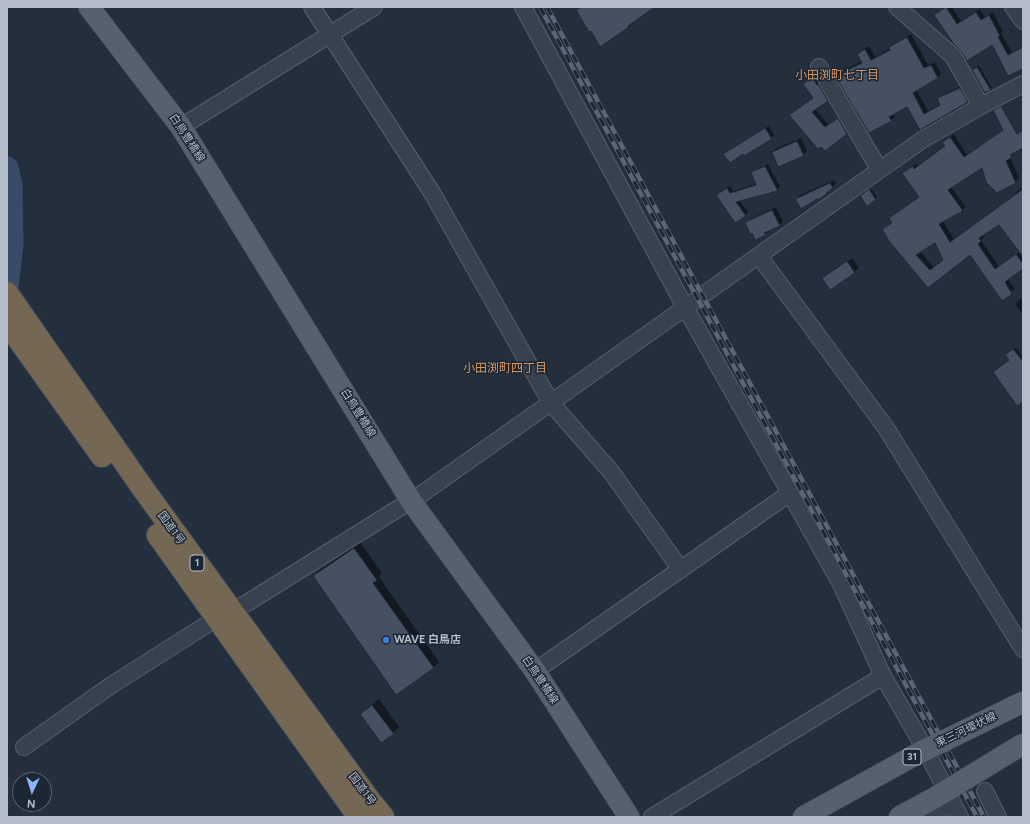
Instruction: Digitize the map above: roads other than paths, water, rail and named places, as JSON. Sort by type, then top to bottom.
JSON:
[{"type":"highway","name":"国道1号","points":[[12,314],[224,614],[383,817]]},
{"type":"highway","name":"国道1号","points":[[12,314],[144,490],[224,614],[359,817]]},
{"type":"main road","name":"白鳥豊橋線","points":[[90,7],[181,126],[411,501],[535,671],[629,817]]},
{"type":"main road","name":"東三河環状線","points":[[803,817],[916,755],[1023,702]]},
{"type":"main road","name":"東三河環状線","points":[[833,817],[1023,714]]},
{"type":"main road","points":[[898,817],[936,797],[1023,744]]},
{"type":"street","points":[[312,7],[432,191],[551,402],[612,473],[681,570]]},
{"type":"street","points":[[181,126],[374,7]]},
{"type":"street","points":[[523,7],[685,307],[841,584],[883,676],[925,749],[957,810],[929,817]]},
{"type":"street","points":[[897,7],[953,56],[981,106]]},
{"type":"street","points":[[1013,7],[1023,21]]},
{"type":"street","points":[[819,67],[879,169]]},
{"type":"street","points":[[24,747],[110,686],[224,614],[247,603],[411,501],[922,140],[1023,84]]},
{"type":"street","points":[[759,256],[886,428],[1023,649]]},
{"type":"street","points":[[535,671],[790,493]]},
{"type":"street","points":[[652,817],[883,676]]},
{"type":"street","points":[[985,791],[998,817]]},
{"type":"waterway","points":[[7,168],[11,185],[12,244],[7,287]]},
{"type":"railway","points":[[540,7],[977,817]]},
{"type":"railway","points":[[547,7],[984,817]]},
{"type":"place","name":"WAVE 白鳥店","points":[[386,640]]},
{"type":"district","name":"小田渕町七丁目","points":[[837,75]]},
{"type":"district","name":"小田渕町四丁目","points":[[505,368]]}]
